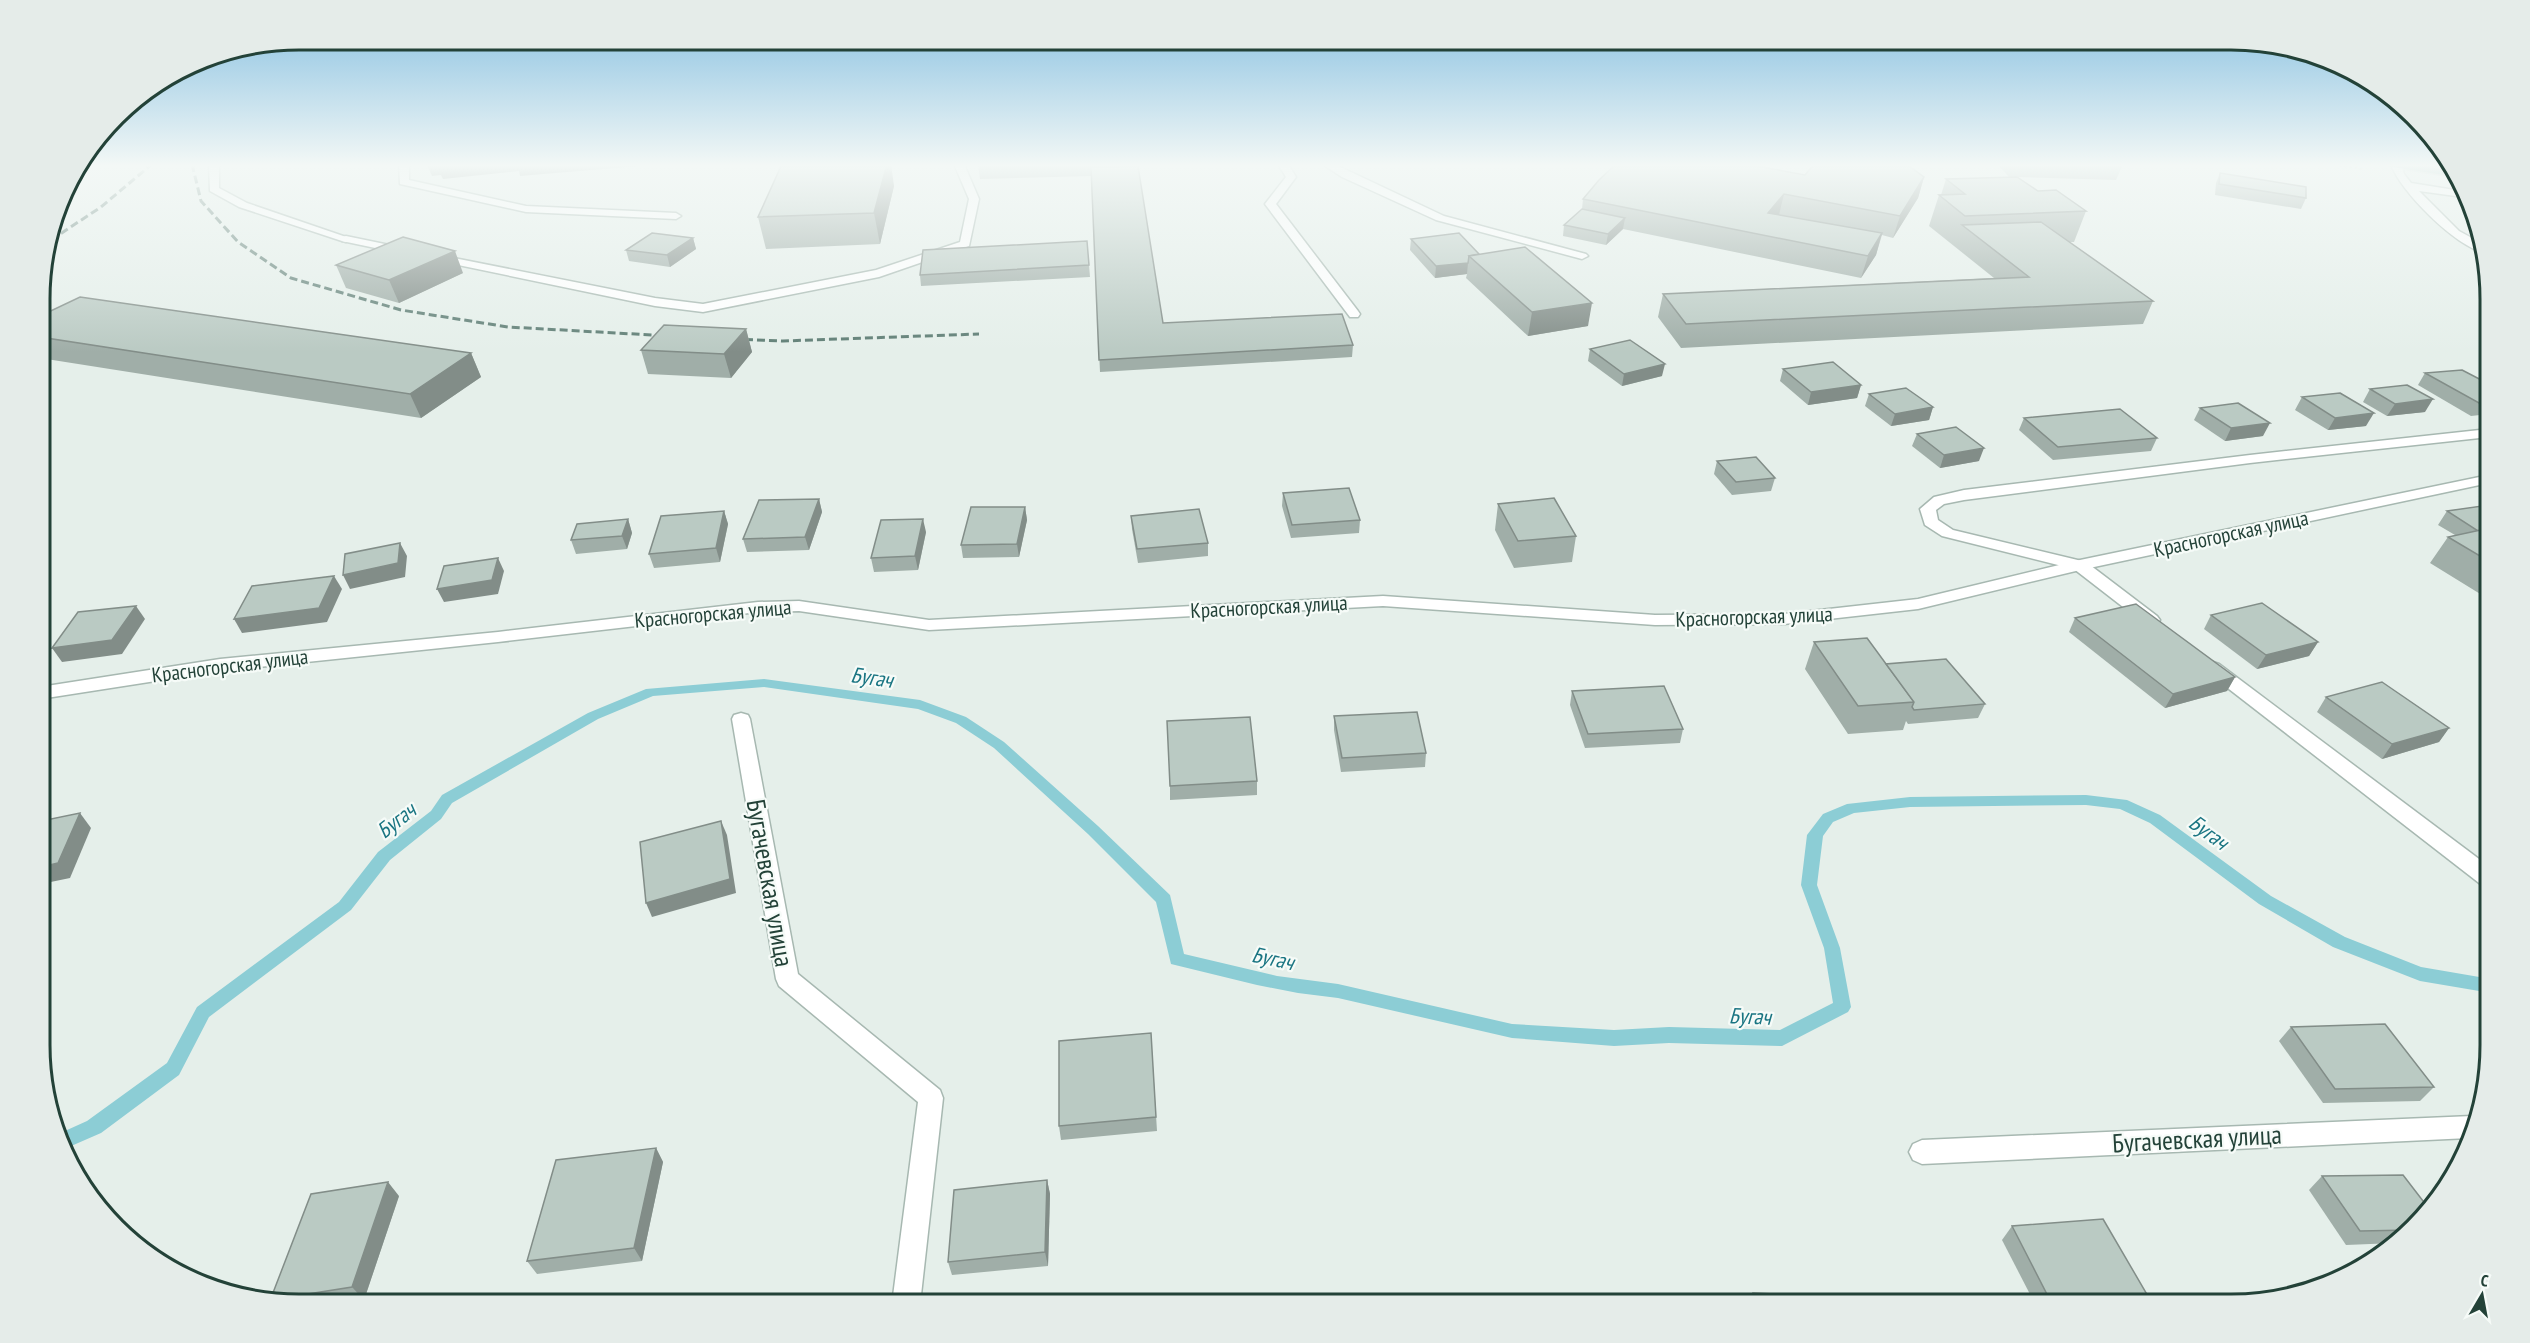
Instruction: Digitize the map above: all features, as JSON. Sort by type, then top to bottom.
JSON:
[{"type":"street","points":[[309,227],[346,239],[655,302],[702,308],[879,273],[965,244],[968,227]]},
{"type":"street","points":[[1287,227],[1354,314]]},
{"type":"street","points":[[1472,227],[1582,256]]},
{"type":"street","points":[[2449,227],[2475,244]]},
{"type":"street","points":[[2164,630],[2080,566],[1948,533],[1931,522],[1928,509],[1939,500],[1964,495],[2250,459],[2481,434]]},
{"type":"street","name":"Красногорская улица","points":[[50,691],[220,665],[498,637],[758,607],[799,606],[929,625],[1383,601],[1655,620],[1784,619],[1918,604],[2080,566],[2481,481]]},
{"type":"street","points":[[2201,658],[2481,872]]},
{"type":"street","name":"Бугачевская улица","points":[[741,719],[787,979],[931,1098],[907,1294]]},
{"type":"street","name":"Бугачевская улица","points":[[1922,1152],[2467,1126]]},
{"type":"building","points":[[1093,227],[1148,227],[1163,323],[1342,314],[1353,345],[1099,360]]},
{"type":"building","points":[[1572,227],[1616,227],[1608,234]]},
{"type":"building","points":[[1721,227],[1846,227],[1882,233],[1868,256]]},
{"type":"building","points":[[1964,227],[2048,227],[2153,301],[1686,324],[1663,294],[2029,277]]},
{"type":"building","points":[[652,233],[693,238],[667,255],[626,250]]},
{"type":"building","points":[[1459,233],[1479,254],[1469,256],[1468,263],[1436,266],[1411,239]]},
{"type":"building","points":[[403,237],[455,251],[389,280],[336,265]]},
{"type":"building","points":[[1087,241],[1089,265],[920,275],[923,250]]},
{"type":"building","points":[[1525,247],[1592,303],[1532,312],[1469,256]]},
{"type":"building","points":[[80,297],[471,353],[410,394],[50,339],[50,311]]},
{"type":"building","points":[[664,325],[746,329],[724,354],[641,350]]},
{"type":"building","points":[[1630,340],[1665,364],[1624,374],[1590,349]]},
{"type":"building","points":[[1833,362],[1861,385],[1811,392],[1783,369]]},
{"type":"building","points":[[2462,370],[2481,380],[2481,403],[2479,403],[2425,373]]},
{"type":"building","points":[[2407,385],[2433,399],[2395,404],[2370,389]]},
{"type":"building","points":[[1906,388],[1933,407],[1895,414],[1869,394]]},
{"type":"building","points":[[2340,393],[2374,413],[2335,418],[2302,397]]},
{"type":"building","points":[[2238,403],[2270,423],[2231,428],[2200,408]]},
{"type":"building","points":[[2120,409],[2157,438],[2058,447],[2024,418]]},
{"type":"building","points":[[1956,427],[1984,448],[1944,455],[1917,434]]},
{"type":"building","points":[[1756,457],[1775,478],[1736,482],[1717,461]]},
{"type":"building","points":[[1349,488],[1360,520],[1292,525],[1283,493]]},
{"type":"building","points":[[1554,498],[1576,536],[1518,541],[1498,504]]},
{"type":"building","points":[[819,499],[805,537],[743,539],[759,500]]},
{"type":"building","points":[[2481,506],[2481,530],[2478,531],[2447,511]]},
{"type":"building","points":[[971,507],[1025,507],[1017,544],[961,545]]},
{"type":"building","points":[[1199,509],[1208,543],[1137,549],[1131,516]]},
{"type":"building","points":[[724,511],[716,548],[649,554],[661,516]]},
{"type":"building","points":[[628,519],[622,536],[571,540],[577,524]]},
{"type":"building","points":[[923,519],[915,556],[871,558],[881,520]]},
{"type":"building","points":[[2481,530],[2481,557],[2448,537]]},
{"type":"building","points":[[400,543],[398,563],[343,575],[345,554]]},
{"type":"building","points":[[498,558],[492,580],[437,589],[444,566]]},
{"type":"building","points":[[334,576],[319,608],[234,619],[252,586]]},
{"type":"building","points":[[2262,603],[2318,642],[2266,655],[2211,615]]},
{"type":"building","points":[[2136,604],[2235,677],[2173,694],[2075,618]]},
{"type":"building","points":[[136,606],[112,640],[52,648],[78,612]]},
{"type":"building","points":[[1867,638],[1914,702],[1858,706],[1814,642]]},
{"type":"building","points":[[1946,659],[1985,704],[1914,710],[1912,707],[1914,702],[1886,664]]},
{"type":"building","points":[[2382,682],[2449,728],[2392,744],[2326,697]]},
{"type":"building","points":[[1664,686],[1683,729],[1588,734],[1572,691]]},
{"type":"building","points":[[1417,712],[1426,753],[1342,758],[1334,716]]},
{"type":"building","points":[[1250,717],[1257,781],[1170,786],[1167,721]]},
{"type":"building","points":[[80,813],[58,863],[50,865],[50,819]]},
{"type":"building","points":[[721,821],[730,879],[646,903],[640,842]]},
{"type":"building","points":[[2385,1024],[2434,1087],[2335,1089],[2291,1027]]},
{"type":"building","points":[[1151,1033],[1156,1117],[1059,1126],[1059,1041]]},
{"type":"building","points":[[656,1148],[634,1248],[527,1261],[556,1160]]},
{"type":"building","points":[[2403,1175],[2424,1202],[2398,1230],[2360,1231],[2322,1176]]},
{"type":"building","points":[[1047,1180],[1045,1252],[948,1262],[954,1190]]},
{"type":"building","points":[[388,1182],[352,1287],[308,1294],[273,1292],[311,1194]]},
{"type":"building","points":[[2103,1219],[2147,1294],[2047,1294],[2012,1226]]},
{"type":"waterway","name":"Бугач","points":[[68,1139],[94,1127],[173,1069],[203,1012],[345,906],[384,856],[436,815],[447,799],[593,716],[651,692],[764,683],[920,705],[961,720],[999,745],[1093,830],[1164,899],[1177,959],[1277,983],[1338,991],[1512,1031],[1614,1038],[1669,1035],[1782,1038],[1842,1007],[1832,948],[1809,885],[1815,835],[1828,818],[1852,808],[1910,802],[2086,800],[2122,804],[2155,819],[2265,900],[2339,942],[2420,974],[2481,984]]},
{"type":"railway","points":[[58,236],[71,227]]},
{"type":"railway","points":[[224,227],[238,242],[291,278],[401,310],[508,327],[670,336]]},
{"type":"railway","points":[[733,339],[783,341],[979,334]]}]
